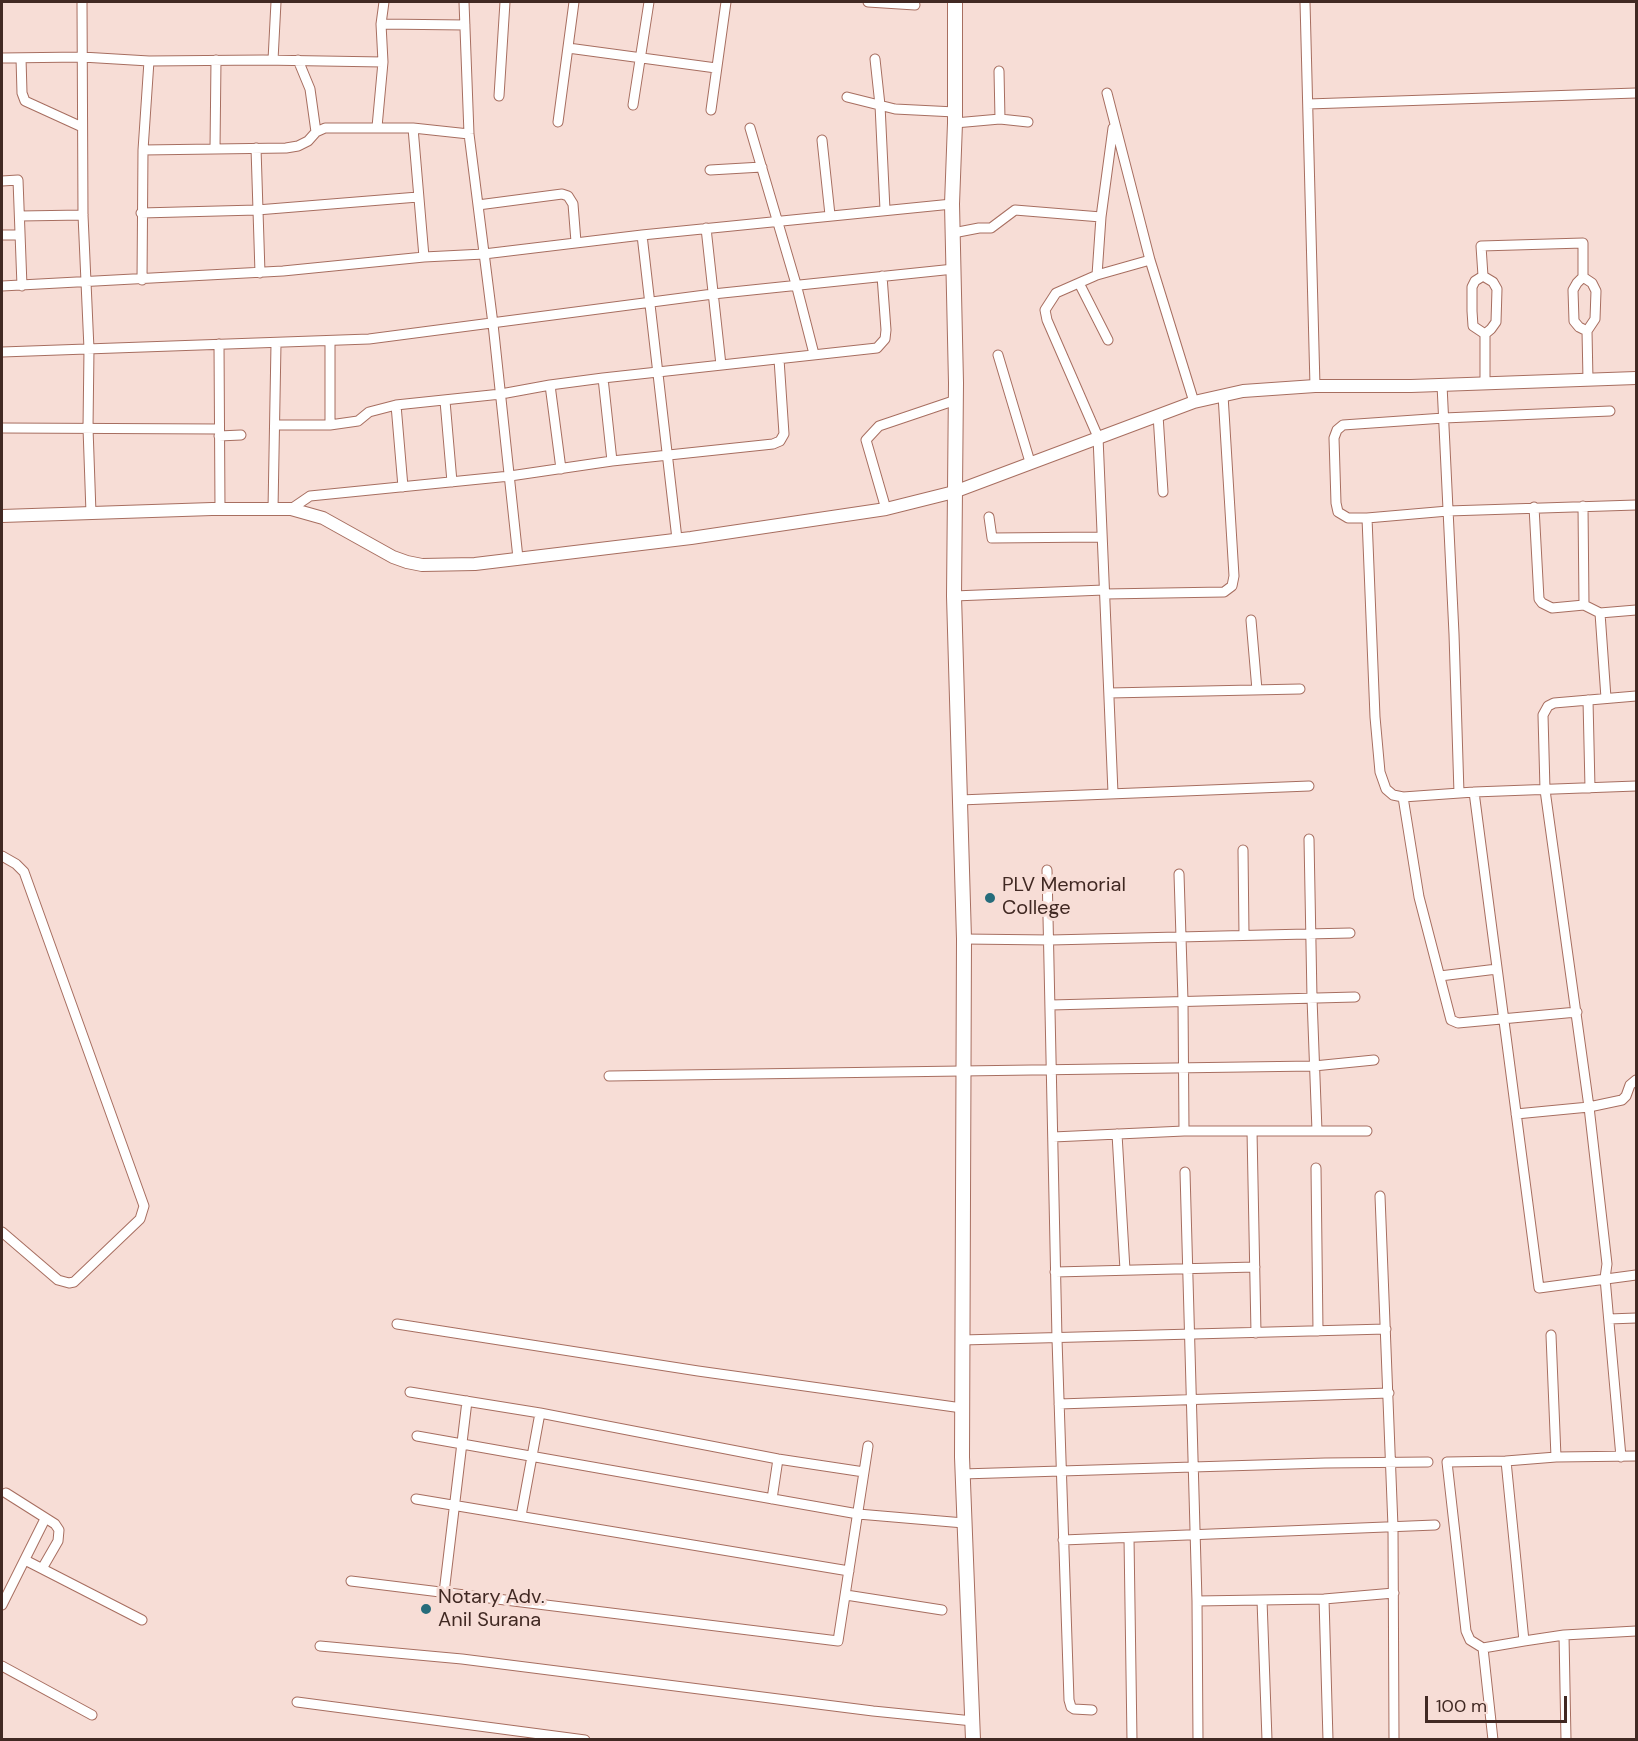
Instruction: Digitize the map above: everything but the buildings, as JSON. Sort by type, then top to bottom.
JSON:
[{"type":"main road","points":[[955,2],[952,204],[956,400],[954,596],[963,939],[962,1474],[973,1740]]},
{"type":"street","points":[[82,2],[82,215],[89,349],[88,428],[91,513]]},
{"type":"street","points":[[273,60],[276,2]]},
{"type":"street","points":[[377,127],[384,62],[381,24],[384,2]]},
{"type":"street","points":[[464,2],[469,134],[493,324],[518,558]]},
{"type":"street","points":[[499,96],[505,2]]},
{"type":"street","points":[[558,122],[574,2]]},
{"type":"street","points":[[633,105],[649,2]]},
{"type":"street","points":[[711,110],[726,2]]},
{"type":"street","points":[[868,2],[915,5]]},
{"type":"street","points":[[1305,2],[1315,386]]},
{"type":"street","points":[[381,24],[465,25]]},
{"type":"street","points":[[568,48],[717,68]]},
{"type":"street","points":[[2,58],[82,57],[149,61],[384,62]]},
{"type":"street","points":[[21,58],[22,93],[25,100],[82,127]]},
{"type":"street","points":[[874,59],[880,105],[885,210]]},
{"type":"street","points":[[215,149],[216,60]]},
{"type":"street","points":[[298,60],[310,89],[316,132]]},
{"type":"street","points":[[142,280],[143,150],[149,61]]},
{"type":"street","points":[[999,71],[1000,119]]},
{"type":"street","points":[[1107,93],[1150,260],[1194,402]]},
{"type":"street","points":[[1308,104],[1636,93]]},
{"type":"street","points":[[847,97],[895,109],[955,117],[1028,122]]},
{"type":"street","points":[[1097,275],[1101,217],[1114,123]]},
{"type":"street","points":[[143,150],[298,146],[325,128],[413,128],[469,134]]},
{"type":"street","points":[[413,128],[424,257]]},
{"type":"street","points":[[750,128],[814,354]]},
{"type":"street","points":[[822,140],[830,215]]},
{"type":"street","points":[[256,148],[260,273]]},
{"type":"street","points":[[710,170],[762,167]]},
{"type":"street","points":[[2,181],[18,180],[22,286]]},
{"type":"street","points":[[478,205],[562,194],[568,196],[573,204],[576,242]]},
{"type":"street","points":[[141,213],[257,210],[418,197]]},
{"type":"street","points":[[2,286],[260,273],[424,257],[484,254],[706,228],[952,204]]},
{"type":"street","points":[[953,233],[991,228],[1015,210],[1101,217]]},
{"type":"street","points":[[20,216],[82,215]]},
{"type":"street","points":[[706,228],[722,364]]},
{"type":"street","points":[[2,235],[19,235]]},
{"type":"street","points":[[642,235],[677,539]]},
{"type":"street","points":[[1483,276],[1481,246],[1582,243],[1583,278]]},
{"type":"street","points":[[1113,793],[1098,437],[1047,320],[1045,310],[1053,296],[1079,283],[1097,275],[1150,260]]},
{"type":"street","points":[[2,352],[369,339],[796,284],[954,269]]},
{"type":"street","points":[[274,425],[330,425],[358,421],[369,412],[396,405],[501,394],[603,378],[877,348],[885,339],[886,330],[882,276]]},
{"type":"street","points":[[1483,276],[1493,282],[1497,288],[1496,322],[1485,334]]},
{"type":"street","points":[[1483,276],[1472,286],[1472,311],[1473,326],[1485,334]]},
{"type":"street","points":[[1583,278],[1576,282],[1573,290],[1575,321],[1587,331]]},
{"type":"street","points":[[1583,278],[1592,283],[1596,291],[1595,319],[1587,331],[1588,380]]},
{"type":"street","points":[[1079,283],[1108,340]]},
{"type":"street","points":[[1485,334],[1485,383]]},
{"type":"street","points":[[330,341],[330,425]]},
{"type":"street","points":[[219,344],[220,509]]},
{"type":"street","points":[[273,509],[276,344]]},
{"type":"street","points":[[998,355],[1030,462]]},
{"type":"street","points":[[291,508],[310,496],[510,476],[612,461],[773,444],[780,441],[784,434],[779,359]]},
{"type":"street","points":[[603,378],[612,461]]},
{"type":"street","points":[[2,516],[291,508],[323,518],[393,557],[407,562],[422,565],[475,564],[677,539],[886,509],[954,492],[1194,402],[1243,391],[1315,386],[1442,385],[1636,378]]},
{"type":"street","points":[[550,385],[561,469]]},
{"type":"street","points":[[1442,385],[1459,793]]},
{"type":"street","points":[[954,596],[1224,592],[1232,586],[1234,576],[1223,395]]},
{"type":"street","points":[[886,509],[866,440],[879,426],[956,400]]},
{"type":"street","points":[[445,401],[452,482]]},
{"type":"street","points":[[396,405],[403,487]]},
{"type":"street","points":[[1610,411],[1343,425],[1337,430],[1334,438],[1338,512],[1348,518],[1367,518],[1448,511],[1636,505]]},
{"type":"street","points":[[1158,415],[1162,492]]},
{"type":"street","points":[[2,428],[88,428],[241,435]]},
{"type":"street","points":[[1583,506],[1584,605]]},
{"type":"street","points":[[1534,507],[1539,598],[1542,603],[1552,608],[1584,605],[1600,613],[1636,610]]},
{"type":"street","points":[[990,517],[992,538],[1101,537]]},
{"type":"street","points":[[1367,518],[1375,717],[1380,772],[1386,789],[1402,797],[1636,786]]},
{"type":"street","points":[[1600,613],[1605,698]]},
{"type":"street","points":[[1251,620],[1257,690]]},
{"type":"street","points":[[1109,693],[1300,689]]},
{"type":"street","points":[[1622,1457],[1605,1278],[1606,1264],[1589,1107],[1545,790],[1543,715],[1545,710],[1554,704],[1636,696]]},
{"type":"street","points":[[1587,700],[1590,788]]},
{"type":"street","points":[[960,800],[1309,786]]},
{"type":"street","points":[[1474,792],[1539,1288],[1636,1275]]},
{"type":"street","points":[[1402,797],[1417,888],[1451,1020],[1458,1023],[1577,1012]]},
{"type":"street","points":[[1309,839],[1317,1131]]},
{"type":"street","points":[[1243,850],[1244,935]]},
{"type":"street","points":[[2,856],[24,872],[144,1206],[140,1219],[75,1282],[58,1280],[2,1232]]},
{"type":"street","points":[[1047,870],[1056,1339],[1069,1700],[1074,1708],[1092,1710]]},
{"type":"street","points":[[1179,874],[1184,1001],[1182,1067],[1184,1131]]},
{"type":"street","points":[[963,939],[1050,940],[1350,933]]},
{"type":"street","points":[[1440,976],[1497,969]]},
{"type":"street","points":[[1051,1005],[1355,997]]},
{"type":"street","points":[[609,1076],[1314,1066],[1374,1060]]},
{"type":"street","points":[[1516,1114],[1589,1107],[1622,1100],[1630,1085],[1636,1080]]},
{"type":"street","points":[[1053,1137],[1184,1131],[1367,1131]]},
{"type":"street","points":[[1252,1131],[1256,1333]]},
{"type":"street","points":[[1117,1134],[1125,1270]]},
{"type":"street","points":[[1316,1168],[1318,1331]]},
{"type":"street","points":[[1185,1172],[1194,1467],[1198,1740]]},
{"type":"street","points":[[1380,1196],[1393,1527],[1394,1739]]},
{"type":"street","points":[[1055,1272],[1255,1267]]},
{"type":"street","points":[[1609,1319],[1636,1318]]},
{"type":"street","points":[[397,1324],[698,1371],[962,1408]]},
{"type":"street","points":[[962,1340],[1386,1329]]},
{"type":"street","points":[[1551,1335],[1556,1457]]},
{"type":"street","points":[[410,1392],[540,1413],[778,1459],[864,1472]]},
{"type":"street","points":[[1059,1404],[1389,1393]]},
{"type":"street","points":[[444,1593],[467,1401]]},
{"type":"street","points":[[521,1516],[540,1413]]},
{"type":"street","points":[[417,1436],[858,1514],[964,1523]]},
{"type":"street","points":[[351,1581],[838,1641],[868,1446]]},
{"type":"street","points":[[1636,1456],[1447,1462],[1466,1631],[1470,1640],[1483,1648],[1564,1635],[1636,1631]]},
{"type":"street","points":[[772,1499],[778,1459]]},
{"type":"street","points":[[1506,1461],[1524,1641]]},
{"type":"street","points":[[962,1474],[1428,1462]]},
{"type":"street","points":[[6,1493],[57,1527],[60,1534],[43,1568]]},
{"type":"street","points":[[416,1499],[849,1571]]},
{"type":"street","points":[[2,1605],[45,1519]]},
{"type":"street","points":[[1063,1540],[1435,1525]]},
{"type":"street","points":[[1129,1538],[1132,1740]]},
{"type":"street","points":[[25,1560],[142,1620]]},
{"type":"street","points":[[1197,1601],[1324,1599],[1394,1593]]},
{"type":"street","points":[[846,1595],[942,1610]]},
{"type":"street","points":[[1324,1599],[1328,1740]]},
{"type":"street","points":[[1262,1600],[1266,1740]]},
{"type":"street","points":[[1564,1635],[1566,1740]]},
{"type":"street","points":[[320,1646],[462,1659],[973,1721]]},
{"type":"street","points":[[1483,1648],[1493,1740]]},
{"type":"street","points":[[2,1666],[92,1715]]},
{"type":"street","points":[[297,1702],[585,1740]]},
{"type":"place","name":"PLV Memorial College","points":[[990,898]]},
{"type":"place","name":"Notary Adv. Anil Surana","points":[[426,1609]]}]
